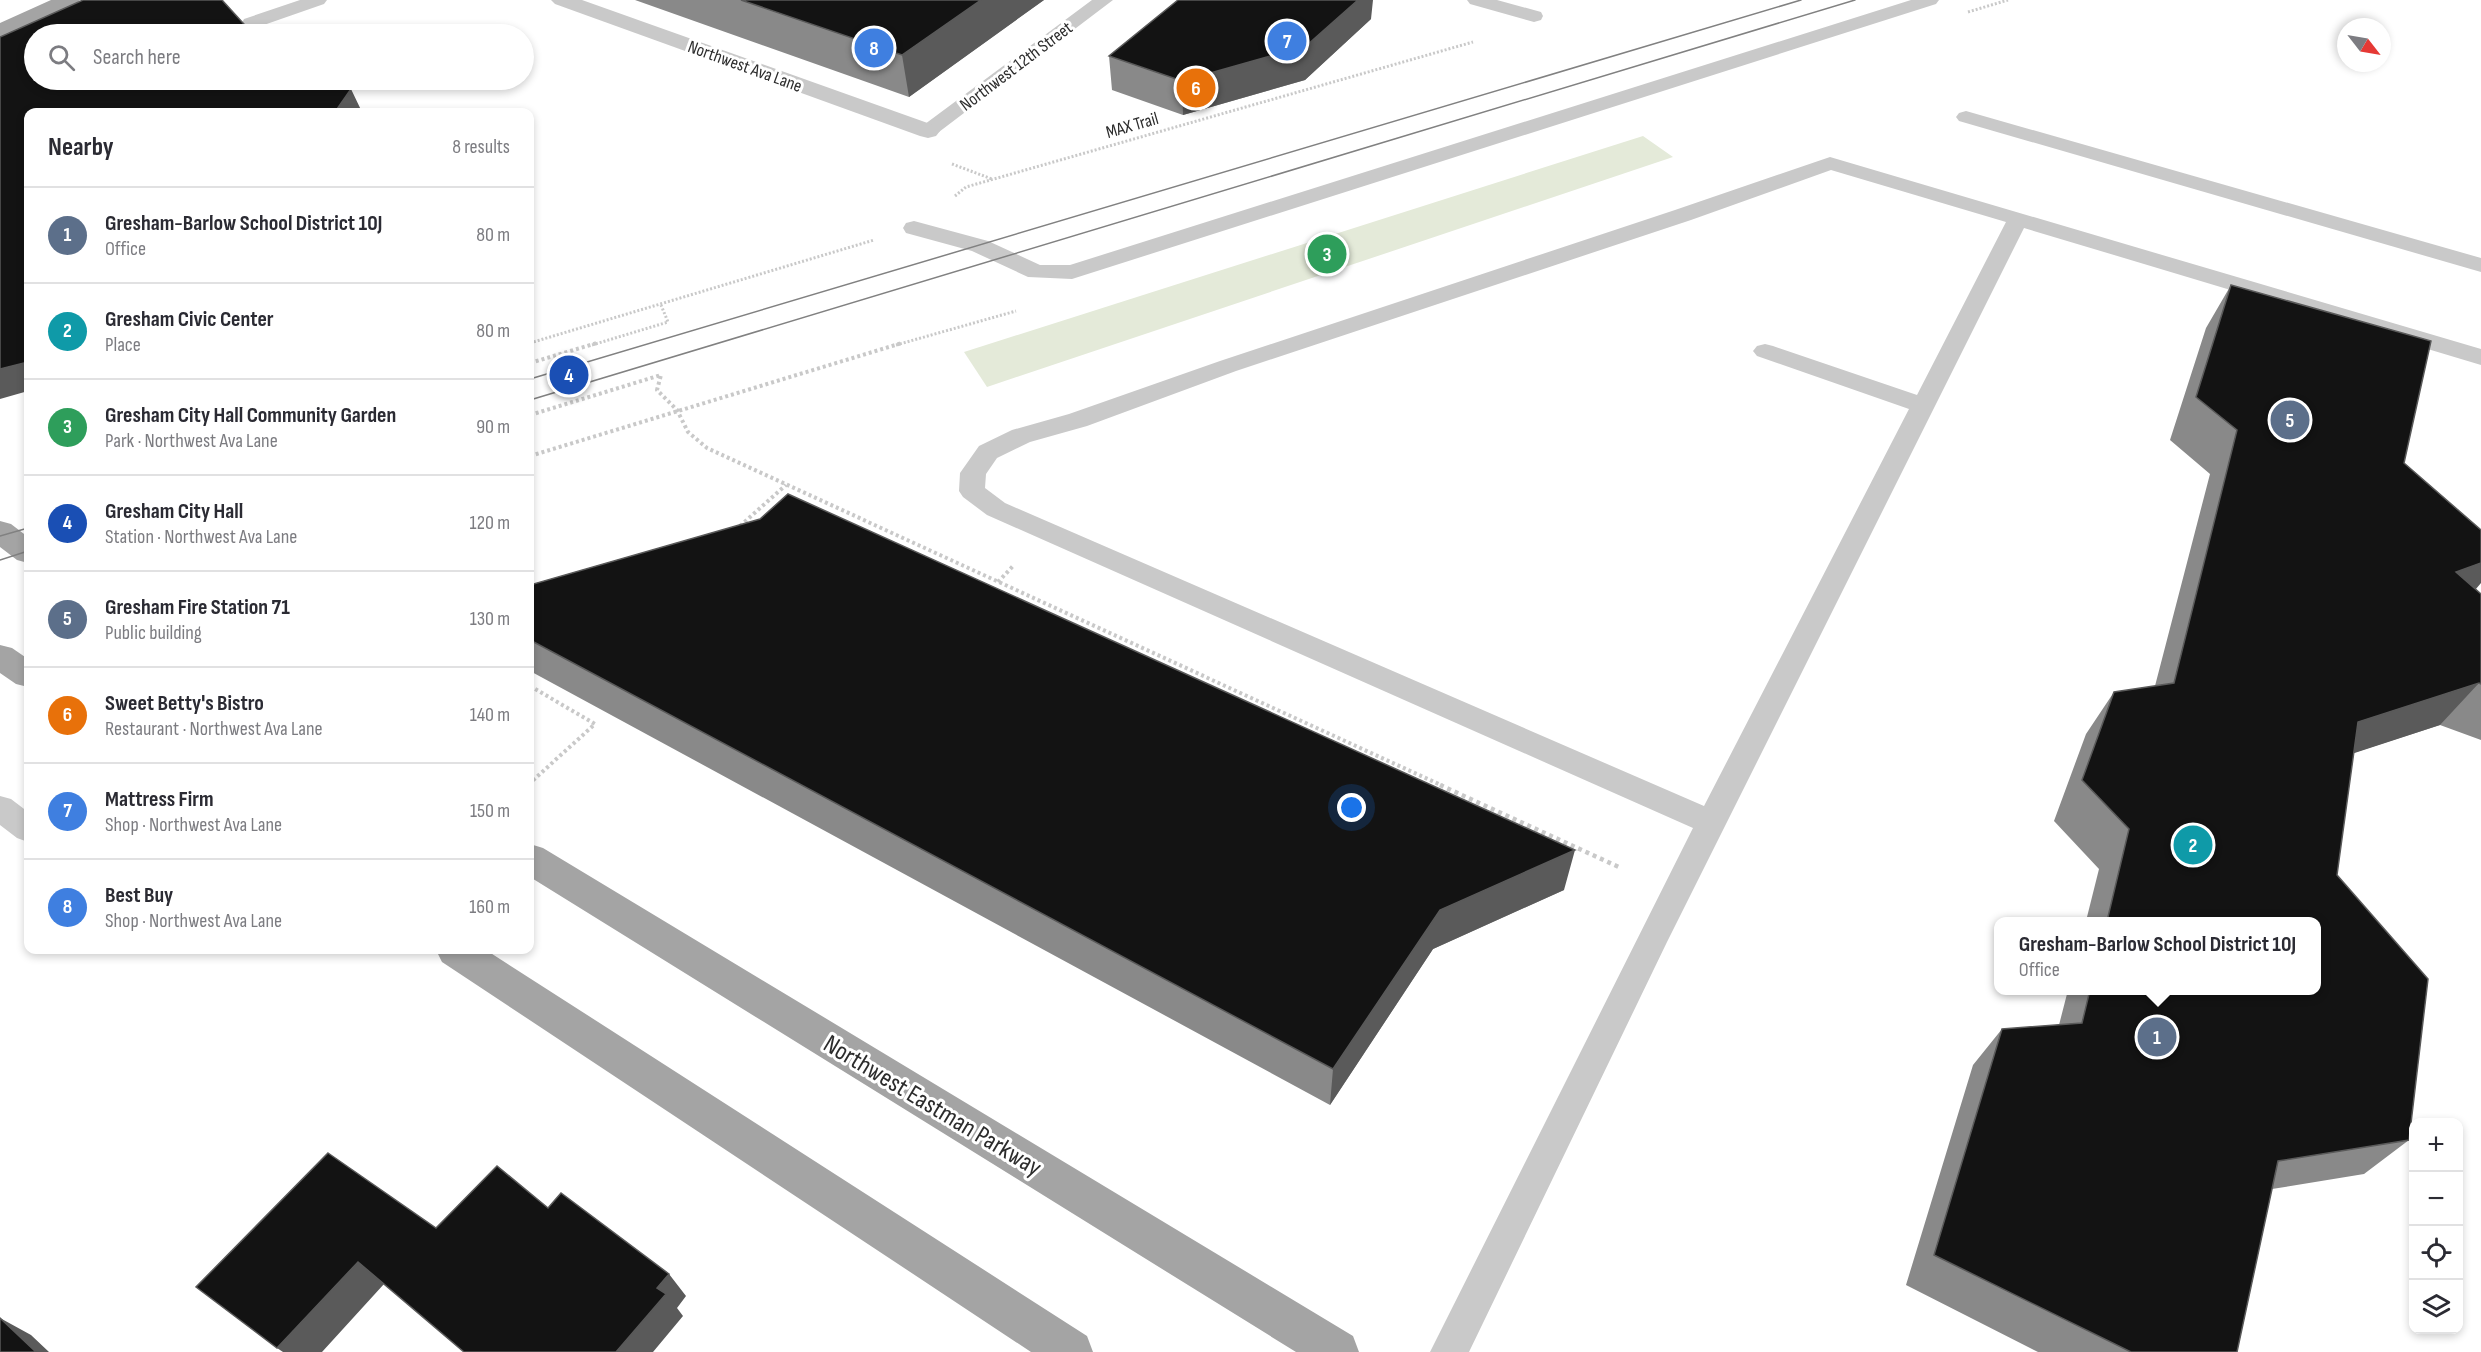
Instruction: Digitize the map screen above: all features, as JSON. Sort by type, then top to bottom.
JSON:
[{"type":"main road","points":[[0,32],[69,0]]},
{"type":"main road","points":[[0,532],[24,549]]},
{"type":"main road","points":[[0,657],[24,672]]},
{"type":"main road","name":"Northwest Eastman Parkway","points":[[534,861],[1337,1352]]},
{"type":"main road","points":[[461,954],[1071,1352]]},
{"type":"street","name":"Northwest Ava Lane","points":[[562,0],[928,131]]},
{"type":"lane","points":[[251,23],[318,0]]},
{"type":"lane","name":"Northwest 12th Street","points":[[928,131],[1104,0]]},
{"type":"lane","points":[[1476,0],[1534,16]]},
{"type":"lane","points":[[914,228],[980,246],[1036,272],[1071,272],[1930,0]]},
{"type":"lane","points":[[1966,117],[2481,265]]},
{"type":"lane","points":[[1712,823],[996,508],[972,491],[973,473],[988,452],[1021,436],[1078,420],[1239,362],[1683,215],[1830,163],[2481,357]]},
{"type":"lane","points":[[1449,1352],[1712,823],[2018,219]]},
{"type":"lane","points":[[1765,351],[1924,405]]},
{"type":"lane","points":[[0,808],[24,826]]},
{"type":"path","name":"MAX Trail","points":[[534,342],[914,228],[966,187],[1521,28],[1534,16]]},
{"type":"path","points":[[951,164],[993,179]]},
{"type":"path","points":[[534,362],[668,322],[661,305]]},
{"type":"path","points":[[534,414],[661,375],[657,390],[677,410],[688,432],[707,448],[1621,868]]},
{"type":"path","points":[[734,532],[786,485]]},
{"type":"path","points":[[534,688],[595,724],[534,779]]},
{"type":"green space","points":[[1643,136],[1673,157],[987,387],[964,352]]},
{"type":"building","points":[[83,0],[222,0],[244,24],[29,24]]},
{"type":"building","points":[[741,0],[981,0],[902,55]]},
{"type":"building","points":[[1178,0],[1358,0],[1306,46],[1182,81],[1109,56]]},
{"type":"building","points":[[24,26],[24,90],[350,90],[338,108],[24,108],[24,363],[0,369],[0,37]]},
{"type":"building","points":[[2231,285],[2431,341],[2404,463],[2481,530],[2481,563],[2456,572],[2481,594],[2481,684],[2358,722],[2337,875],[2428,979],[2412,1118],[2409,1118],[2409,1140],[2278,1161],[2237,1352],[2131,1352],[1934,1255],[2002,1029],[2082,1023],[2089,995],[2321,995],[2321,917],[2108,917],[2129,829],[2082,780],[2114,692],[2174,683],[2237,430],[2196,397]]},
{"type":"building","points":[[788,494],[1575,850],[1440,910],[1333,1069],[534,642],[534,584],[760,519]]},
{"type":"building","points":[[328,1153],[436,1228],[497,1166],[548,1208],[561,1193],[669,1274],[657,1288],[666,1294],[616,1352],[464,1352],[358,1262],[277,1348],[196,1287]]},
{"type":"building","points":[[0,1318],[36,1352],[0,1352]]},
{"type":"tram line","points":[[534,378],[1801,0]]},
{"type":"tram line","points":[[534,399],[1855,0]]},
{"type":"tram line","points":[[0,536],[24,529]]},
{"type":"tram line","points":[[0,560],[24,552]]},
{"type":"place","name":"Mattress Firm","points":[[1287,41]]},
{"type":"place","name":"Best Buy","points":[[874,48]]},
{"type":"place","name":"Sweet Betty's Bistro","points":[[1196,88]]},
{"type":"place","name":"Gresham City Hall Community Garden","points":[[1327,254]]},
{"type":"place","name":"Gresham City Hall","points":[[569,375]]},
{"type":"place","name":"Gresham Fire Station 71","points":[[2290,420]]},
{"type":"place","name":"Gresham Civic Center","points":[[2193,845]]},
{"type":"place","name":"Gresham-Barlow School District 10J","points":[[2157,1037]]}]
